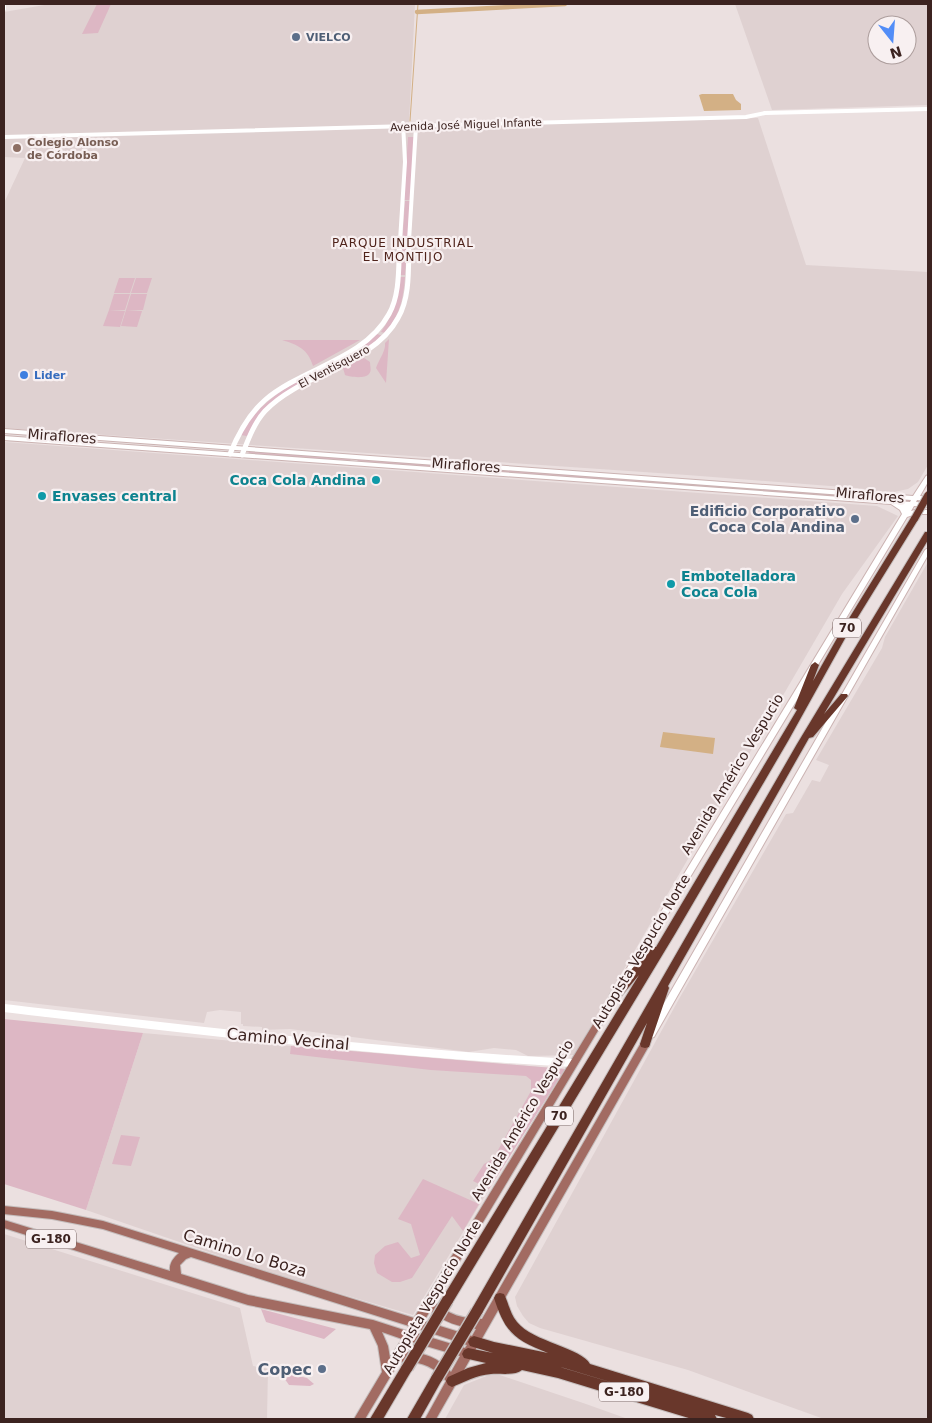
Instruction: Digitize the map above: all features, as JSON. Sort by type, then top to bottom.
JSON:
[{"type":"highway","name":"Autopista Vespucio Norte","points":[[376,1419],[784,741],[840,640],[914,518],[926,492]]},
{"type":"highway","name":"70","points":[[413,1419],[800,744],[928,534]]},
{"type":"highway","points":[[784,741],[815,665]]},
{"type":"highway","points":[[800,744],[844,696]]},
{"type":"highway","points":[[614,997],[671,931]]},
{"type":"highway","points":[[645,1044],[671,969]]},
{"type":"highway","points":[[500,1298],[504,1315],[518,1333],[539,1346],[575,1359],[590,1370]]},
{"type":"highway","name":"G-180","points":[[474,1342],[564,1362],[748,1419]]},
{"type":"highway","name":"G-180","points":[[468,1354],[558,1372],[711,1419]]},
{"type":"highway","points":[[452,1381],[485,1368],[536,1367]]},
{"type":"main road","name":"Miraflores","points":[[4,431],[230,451],[892,500],[914,501],[928,499]]},
{"type":"main road","points":[[60,442],[64,436]]},
{"type":"main road","name":"Miraflores","points":[[4,438],[230,451]]},
{"type":"main road","name":"Avenida Américo Vespucio","points":[[359,1419],[914,501],[926,492],[928,477]]},
{"type":"main road","points":[[892,500],[926,492]]},
{"type":"main road","points":[[892,500],[906,515],[915,512],[928,512]]},
{"type":"main road","name":"Miraflores","points":[[914,501],[928,505]]},
{"type":"main road","points":[[430,1419],[928,550]]},
{"type":"main road","name":"Camino Lo Boza","points":[[4,1210],[52,1215],[87,1222],[474,1342]]},
{"type":"main road","name":"G-180","points":[[4,1224],[248,1300],[373,1325],[468,1354]]},
{"type":"main road","points":[[177,1278],[174,1270],[176,1263],[182,1256],[191,1254]]},
{"type":"main road","points":[[429,1303],[440,1313],[453,1320],[469,1324],[484,1324]]},
{"type":"main road","points":[[373,1325],[383,1346],[387,1372]]},
{"type":"main road","points":[[396,1357],[412,1356],[428,1360],[442,1367],[452,1381]]},
{"type":"street","name":"Avenida José Miguel Infante","points":[[4,136],[746,117],[765,113],[928,109]]},
{"type":"street","name":"El Ventisquero","points":[[230,451],[246,419],[273,393],[348,352],[380,328],[394,306],[403,200],[404,125]]},
{"type":"street","name":"El Ventisquero","points":[[243,452],[255,425],[277,400],[295,388],[367,349],[391,330],[404,309],[416,126]]},
{"type":"street","points":[[405,135],[415,135]]},
{"type":"street","points":[[403,200],[412,200]]},
{"type":"street","points":[[397,276],[407,276]]},
{"type":"street","points":[[236,438],[249,439]]},
{"type":"street","name":"Camino Vecinal","points":[[4,1008],[212,1032],[481,1058],[573,1063]]},
{"type":"shaded area","points":[[50,4],[415,4],[409,123],[758,118],[806,265],[928,272],[928,465],[918,482],[908,489],[894,492],[687,475],[4,428],[4,203],[25,158],[4,157],[4,12]]},
{"type":"shaded area","points":[[97,4],[111,4],[98,33],[82,34]]},
{"type":"shaded area","points":[[735,4],[928,4],[928,105],[772,110]]},
{"type":"shaded area","points":[[733,94],[741,104],[741,110],[704,111],[699,95]]},
{"type":"shaded area","points":[[408,137],[414,137],[410,200],[404,200]]},
{"type":"shaded area","points":[[405,201],[410,201],[405,275],[400,275]]},
{"type":"shaded area","points":[[399,277],[405,277],[400,306],[395,319],[386,333],[381,332],[394,306]]},
{"type":"shaded area","points":[[119,278],[135,278],[130,293],[114,293]]},
{"type":"shaded area","points":[[136,278],[152,278],[147,293],[131,293]]},
{"type":"shaded area","points":[[114,294],[130,294],[125,310],[109,310]]},
{"type":"shaded area","points":[[131,294],[147,294],[143,310],[126,310]]},
{"type":"shaded area","points":[[109,310],[125,311],[120,327],[103,326]]},
{"type":"shaded area","points":[[126,310],[142,311],[137,327],[121,326]]},
{"type":"shaded area","points":[[377,334],[383,336],[291,390],[260,418],[247,436],[240,435],[269,400],[286,388],[359,347]]},
{"type":"shaded area","points":[[389,339],[386,383],[376,368],[385,343]]},
{"type":"shaded area","points":[[282,340],[360,340],[313,366],[302,348]]},
{"type":"shaded area","points":[[364,358],[370,362],[371,370],[367,376],[354,377],[345,375],[343,368]]},
{"type":"shaded area","points":[[4,442],[877,506],[898,516],[842,594],[574,1055],[528,1056],[516,1050],[494,1048],[469,1052],[290,1029],[262,1030],[262,1027],[243,1026],[241,1024],[241,1012],[220,1010],[207,1012],[204,1023],[4,1000]]},
{"type":"shaded area","points":[[249,451],[351,458],[350,461],[248,454]]},
{"type":"shaded area","points":[[358,459],[911,499],[910,502],[357,462]]},
{"type":"shaded area","points":[[928,562],[928,1419],[824,1419],[688,1370],[540,1328],[529,1323],[523,1316],[517,1306],[515,1297],[679,999],[786,814],[793,813],[812,780],[820,782],[829,765],[816,760],[882,648],[885,637]]},
{"type":"shaded area","points":[[663,732],[715,738],[713,754],[660,747]]},
{"type":"shaded area","points":[[4,1019],[143,1033],[86,1210],[4,1184]]},
{"type":"shaded area","points":[[143,1033],[565,1069],[489,1189],[413,1315],[273,1274],[86,1210]]},
{"type":"shaded area","points":[[291,1046],[565,1069],[489,1189],[473,1181],[484,1164],[493,1159],[531,1091],[531,1080],[526,1076],[431,1070],[290,1054]]},
{"type":"shaded area","points":[[121,1135],[140,1137],[131,1166],[112,1164]]},
{"type":"shaded area","points":[[423,1179],[479,1204],[463,1231],[452,1216],[412,1278],[400,1282],[392,1282],[377,1273],[374,1263],[375,1255],[385,1246],[398,1242],[411,1258],[420,1255],[411,1224],[398,1219]]},
{"type":"shaded area","points":[[4,1234],[240,1308],[253,1366],[268,1369],[267,1419],[4,1419]]},
{"type":"shaded area","points":[[261,1309],[336,1329],[324,1339],[266,1322]]},
{"type":"shaded area","points":[[285,1373],[307,1378],[314,1384],[310,1386],[289,1385],[282,1375]]},
{"type":"shaded area","points":[[494,1373],[628,1419],[445,1419],[464,1385]]},
{"type":"waterway","points":[[410,121],[418,4]]},
{"type":"waterway","points":[[417,12],[565,4]]},
{"type":"place","name":"VIELCO","points":[[296,37]]},
{"type":"place","name":"Colegio Alonso de Córdoba","points":[[17,148]]},
{"type":"place","name":"Lider","points":[[24,375]]},
{"type":"place","name":"Coca Cola Andina","points":[[376,480]]},
{"type":"place","name":"Envases central","points":[[42,496]]},
{"type":"place","name":"Edificio Corporativo Coca Cola Andina","points":[[855,519]]},
{"type":"place","name":"Embotelladora Coca Cola","points":[[671,584]]},
{"type":"place","name":"Copec","points":[[322,1369]]},
{"type":"district","name":"PARQUE INDUSTRIAL EL MONTIJO","points":[[403,250]]}]
